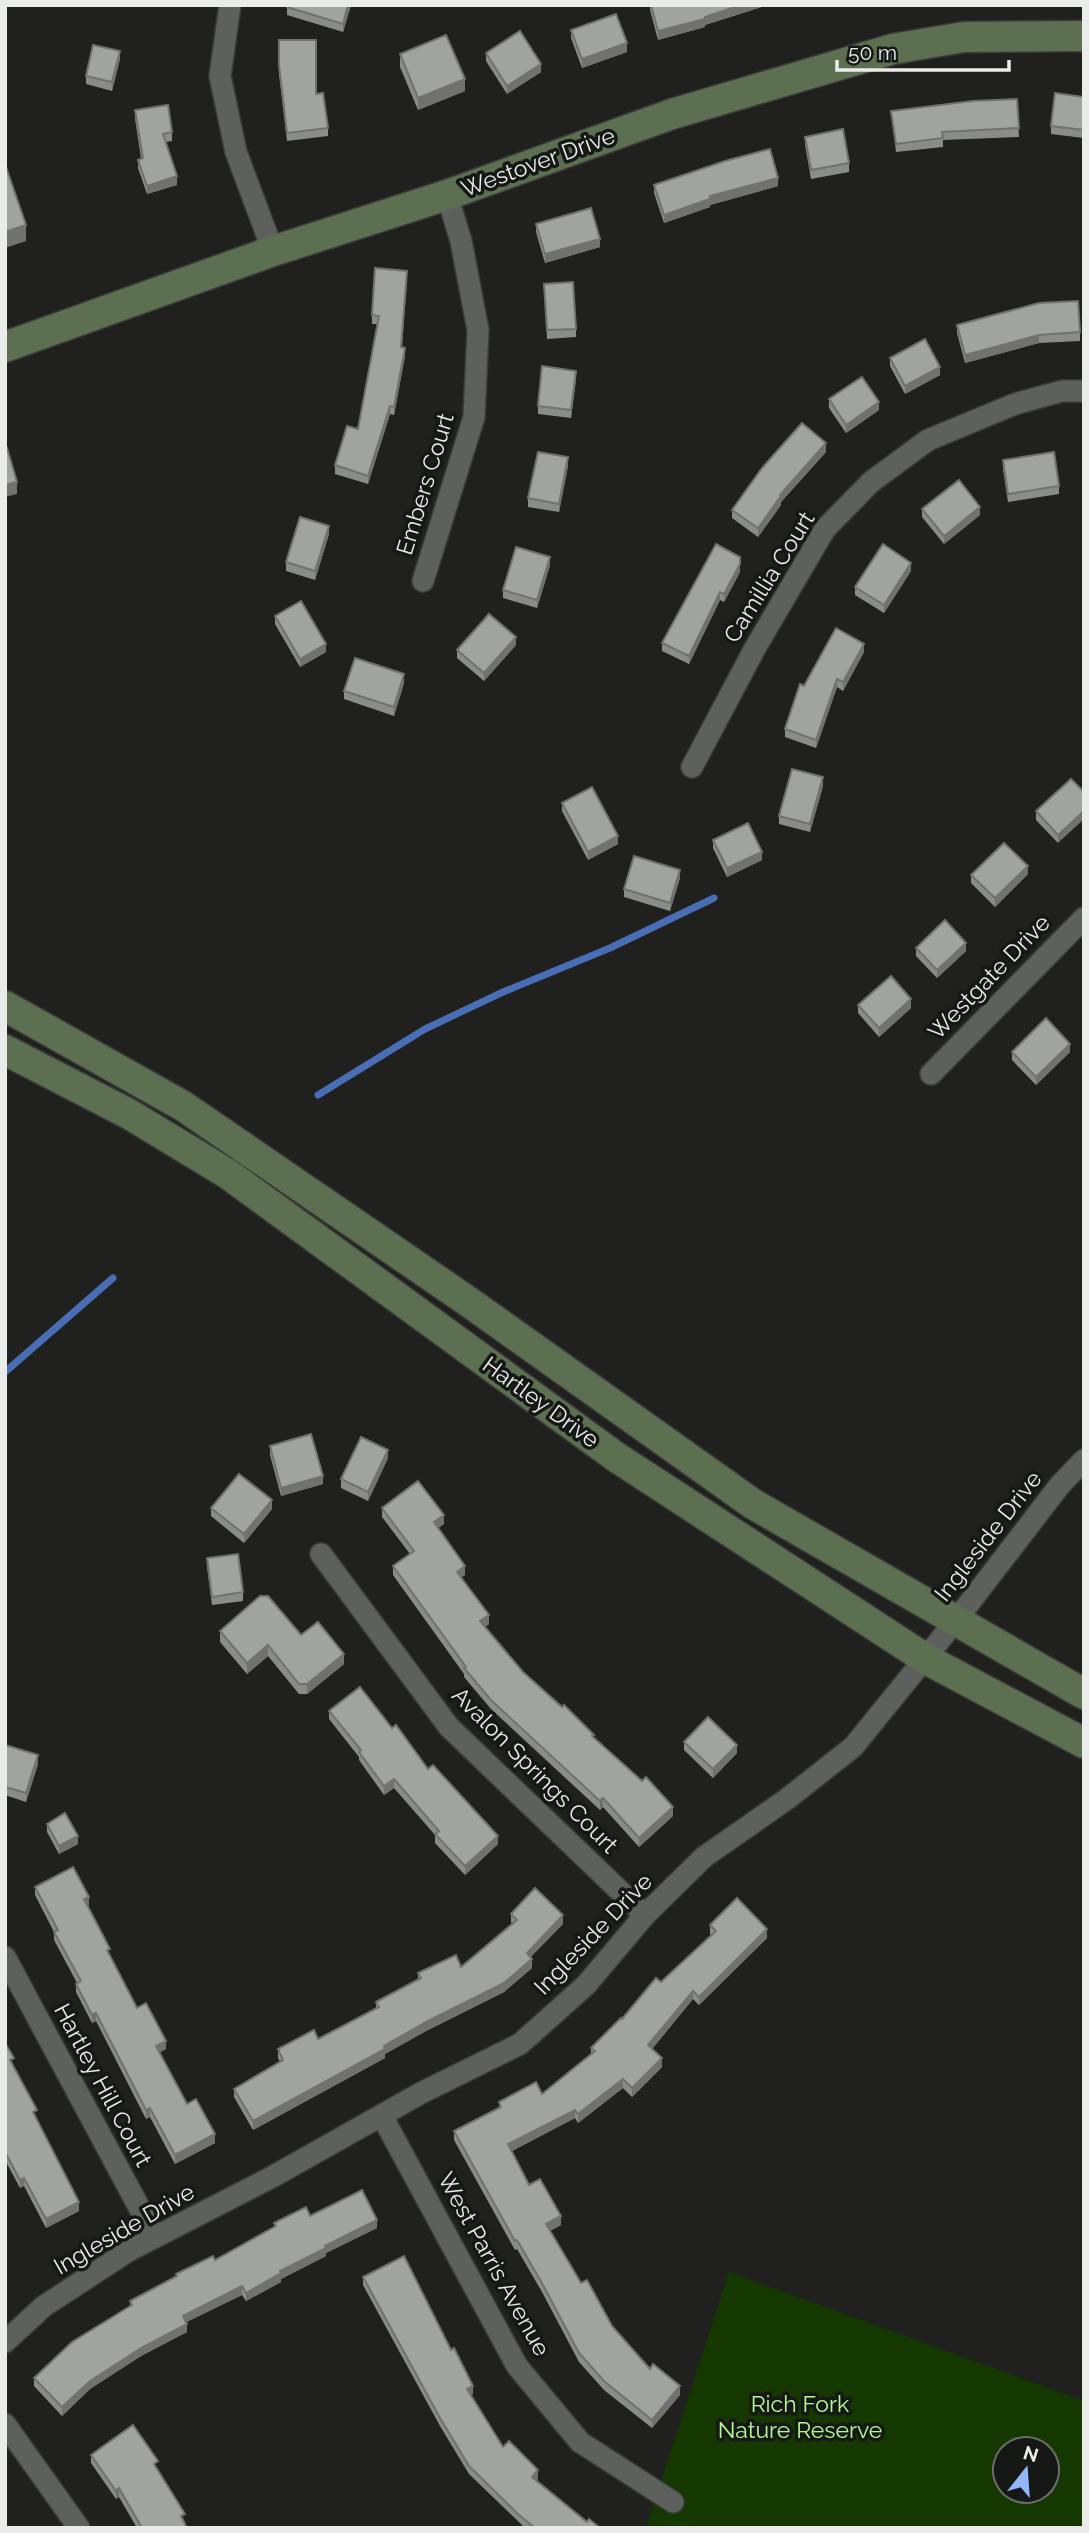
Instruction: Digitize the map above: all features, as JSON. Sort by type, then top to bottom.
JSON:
[{"type":"street","points":[[223,6],[220,76],[236,152],[272,251]]},
{"type":"street","name":"Westover Drive","points":[[5,346],[272,251],[447,195],[672,114],[893,48],[964,37],[1084,36]]},
{"type":"street","name":"Embers Court","points":[[423,581],[474,417],[478,330],[461,241],[447,195]]},
{"type":"street","name":"Camillia Court","points":[[692,767],[754,650],[825,529],[871,482],[929,440],[1015,404],[1062,391],[1084,391]]},
{"type":"street","name":"Westgate Drive","points":[[931,1074],[1084,918]]},
{"type":"street","name":"Hartley Drive","points":[[5,1006],[183,1107],[454,1292],[753,1504],[1084,1693]]},
{"type":"street","name":"Hartley Drive","points":[[5,1050],[129,1114],[228,1174],[616,1457],[926,1660],[1084,1743]]},
{"type":"street","name":"Ingleside Drive","points":[[5,2342],[44,2306],[130,2250],[520,2043],[586,1985],[645,1915],[704,1857],[787,1799],[853,1747],[926,1660],[1060,1485],[1084,1460]]},
{"type":"street","name":"Avalon Springs Court","points":[[321,1554],[449,1727],[645,1915]]},
{"type":"street","name":"Hartley Hill Court","points":[[5,1957],[155,2237]]},
{"type":"street","name":"West Parris Avenue","points":[[382,2116],[517,2366],[580,2442],[673,2502]]},
{"type":"street","points":[[5,2424],[79,2528]]},
{"type":"green space","name":"Rich Fork Nature Reserve","points":[[729,2272],[1084,2401],[1084,2528],[646,2528]]},
{"type":"building","points":[[287,5],[348,5],[343,24]]},
{"type":"building","points":[[651,5],[741,5],[705,19],[658,31]]},
{"type":"building","points":[[616,14],[627,43],[582,59],[571,30]]},
{"type":"building","points":[[520,31],[541,64],[507,86],[486,53]]},
{"type":"building","points":[[446,35],[465,79],[418,98],[400,54]]},
{"type":"building","points":[[279,40],[316,40],[316,94],[323,93],[328,128],[287,133],[279,65]]},
{"type":"building","points":[[93,45],[120,51],[112,82],[86,76]]},
{"type":"building","points":[[1055,93],[1084,97],[1084,130],[1051,126]]},
{"type":"building","points":[[1017,99],[1019,128],[942,132],[943,138],[896,144],[891,111],[973,101]]},
{"type":"building","points":[[168,105],[172,132],[163,134],[177,176],[147,186],[138,160],[143,158],[135,110]]},
{"type":"building","points":[[843,129],[849,163],[811,170],[805,137]]},
{"type":"building","points":[[770,149],[778,178],[710,196],[710,199],[664,215],[654,185]]},
{"type":"building","points":[[5,164],[26,225],[5,232]]},
{"type":"building","points":[[591,208],[600,239],[545,254],[536,224]]},
{"type":"building","points":[[375,268],[407,271],[401,347],[405,348],[394,407],[390,406],[368,476],[335,465],[347,426],[358,429],[379,316],[372,315]]},
{"type":"building","points":[[573,282],[576,329],[547,330],[544,284]]},
{"type":"building","points":[[1078,301],[1080,332],[1039,335],[965,355],[957,325],[1039,303]]},
{"type":"building","points":[[925,339],[940,367],[905,386],[890,358]]},
{"type":"building","points":[[542,366],[576,371],[571,410],[538,406]]},
{"type":"building","points":[[862,377],[879,402],[846,425],[829,399]]},
{"type":"building","points":[[802,423],[826,443],[780,495],[758,528],[732,510],[762,468]]},
{"type":"building","points":[[7,448],[17,482],[5,485],[5,449]]},
{"type":"building","points":[[538,452],[568,457],[559,504],[528,498]]},
{"type":"building","points":[[1054,452],[1059,486],[1008,494],[1003,460]]},
{"type":"building","points":[[959,480],[980,507],[944,536],[922,509]]},
{"type":"building","points":[[300,517],[329,526],[315,571],[286,562]]},
{"type":"building","points":[[716,544],[740,557],[740,564],[724,594],[720,592],[689,656],[662,643]]},
{"type":"building","points":[[883,544],[911,563],[884,605],[855,587]]},
{"type":"building","points":[[516,547],[550,557],[537,600],[503,590]]},
{"type":"building","points":[[301,601],[326,644],[300,659],[275,616]]},
{"type":"building","points":[[489,614],[516,637],[484,673],[457,650]]},
{"type":"building","points":[[836,628],[864,644],[843,682],[837,679],[816,740],[785,729],[800,684],[804,686]]},
{"type":"building","points":[[355,658],[404,674],[394,707],[344,691]]},
{"type":"building","points":[[792,769],[823,777],[810,824],[779,816]]},
{"type":"building","points":[[1071,779],[1084,792],[1084,811],[1058,835],[1036,811]]},
{"type":"building","points":[[592,787],[618,836],[588,852],[562,803]]},
{"type":"building","points":[[748,823],[762,852],[727,868],[713,840]]},
{"type":"building","points":[[1004,843],[1028,866],[995,898],[971,875]]},
{"type":"building","points":[[634,856],[680,870],[670,903],[624,889]]},
{"type":"building","points":[[945,920],[966,943],[937,970],[916,948]]},
{"type":"building","points":[[891,976],[911,999],[879,1028],[858,1005]]},
{"type":"building","points":[[1046,1018],[1070,1044],[1036,1077],[1012,1052]]},
{"type":"building","points":[[311,1434],[323,1476],[281,1488],[270,1446]]},
{"type":"building","points":[[361,1437],[388,1450],[368,1492],[341,1479]]},
{"type":"building","points":[[239,1474],[272,1500],[244,1534],[211,1508]]},
{"type":"building","points":[[418,1481],[444,1515],[434,1522],[465,1566],[457,1572],[489,1615],[480,1621],[523,1672],[562,1707],[564,1705],[594,1735],[592,1736],[642,1781],[646,1777],[673,1807],[639,1838],[603,1798],[600,1801],[491,1700],[464,1668],[466,1667],[393,1566],[414,1551],[382,1508]]},
{"type":"building","points":[[238,1554],[243,1592],[212,1597],[207,1558]]},
{"type":"building","points":[[260,1596],[268,1596],[301,1635],[318,1622],[344,1654],[307,1684],[299,1684],[268,1645],[247,1663],[220,1631]]},
{"type":"building","points":[[360,1687],[392,1728],[396,1725],[428,1769],[433,1765],[498,1836],[465,1866],[435,1834],[439,1831],[394,1779],[384,1786],[359,1752],[361,1750],[329,1711]]},
{"type":"building","points":[[708,1717],[737,1745],[713,1769],[684,1742]]},
{"type":"building","points":[[5,1745],[38,1755],[26,1793],[5,1787]]},
{"type":"building","points":[[65,1813],[78,1836],[59,1846],[47,1824]]},
{"type":"building","points":[[73,1867],[89,1897],[84,1899],[110,1949],[107,1950],[137,2008],[146,2003],[166,2041],[156,2046],[187,2104],[196,2099],[215,2134],[175,2155],[150,2108],[146,2110],[96,2013],[92,2015],[76,1984],[81,1981],[54,1932],[58,1930],[35,1887]]},
{"type":"building","points":[[535,1888],[563,1915],[527,1953],[532,1959],[504,1983],[426,2022],[384,2046],[385,2049],[253,2121],[234,2089],[283,2060],[278,2049],[314,2030],[318,2039],[379,2007],[376,2002],[421,1978],[418,1973],[456,1955],[461,1967],[517,1920],[511,1914]]},
{"type":"building","points":[[737,1898],[767,1929],[699,1997],[693,1991],[648,2045],[662,2058],[632,2088],[623,2079],[578,2114],[575,2110],[508,2144],[529,2185],[540,2179],[561,2216],[546,2224],[581,2283],[587,2280],[612,2326],[650,2369],[653,2364],[680,2386],[652,2420],[604,2381],[579,2353],[542,2283],[517,2240],[515,2241],[454,2131],[501,2107],[499,2102],[536,2082],[542,2094],[595,2051],[591,2048],[622,2019],[656,1978],[661,1982],[716,1931],[710,1925]]},
{"type":"building","points":[[5,2043],[14,2058],[10,2060],[37,2110],[33,2112],[79,2202],[46,2219],[24,2178],[20,2180],[5,2152]]},
{"type":"building","points":[[362,2190],[377,2220],[280,2271],[281,2273],[246,2293],[242,2286],[183,2316],[187,2324],[141,2348],[90,2381],[62,2407],[34,2378],[72,2342],[132,2305],[130,2301],[177,2276],[176,2274],[213,2256],[215,2260],[276,2226],[274,2223],[306,2207],[310,2216]]},
{"type":"building","points":[[404,2256],[451,2350],[454,2348],[473,2386],[467,2389],[503,2447],[509,2441],[538,2470],[532,2477],[587,2522],[589,2519],[600,2528],[535,2528],[469,2466],[363,2277]]},
{"type":"building","points":[[133,2425],[158,2461],[154,2464],[185,2514],[181,2516],[187,2528],[142,2528],[119,2488],[116,2491],[91,2455]]},
{"type":"waterway","points":[[318,1095],[425,1029],[503,992],[610,948],[714,898]]},
{"type":"waterway","points":[[5,1372],[113,1278]]}]
